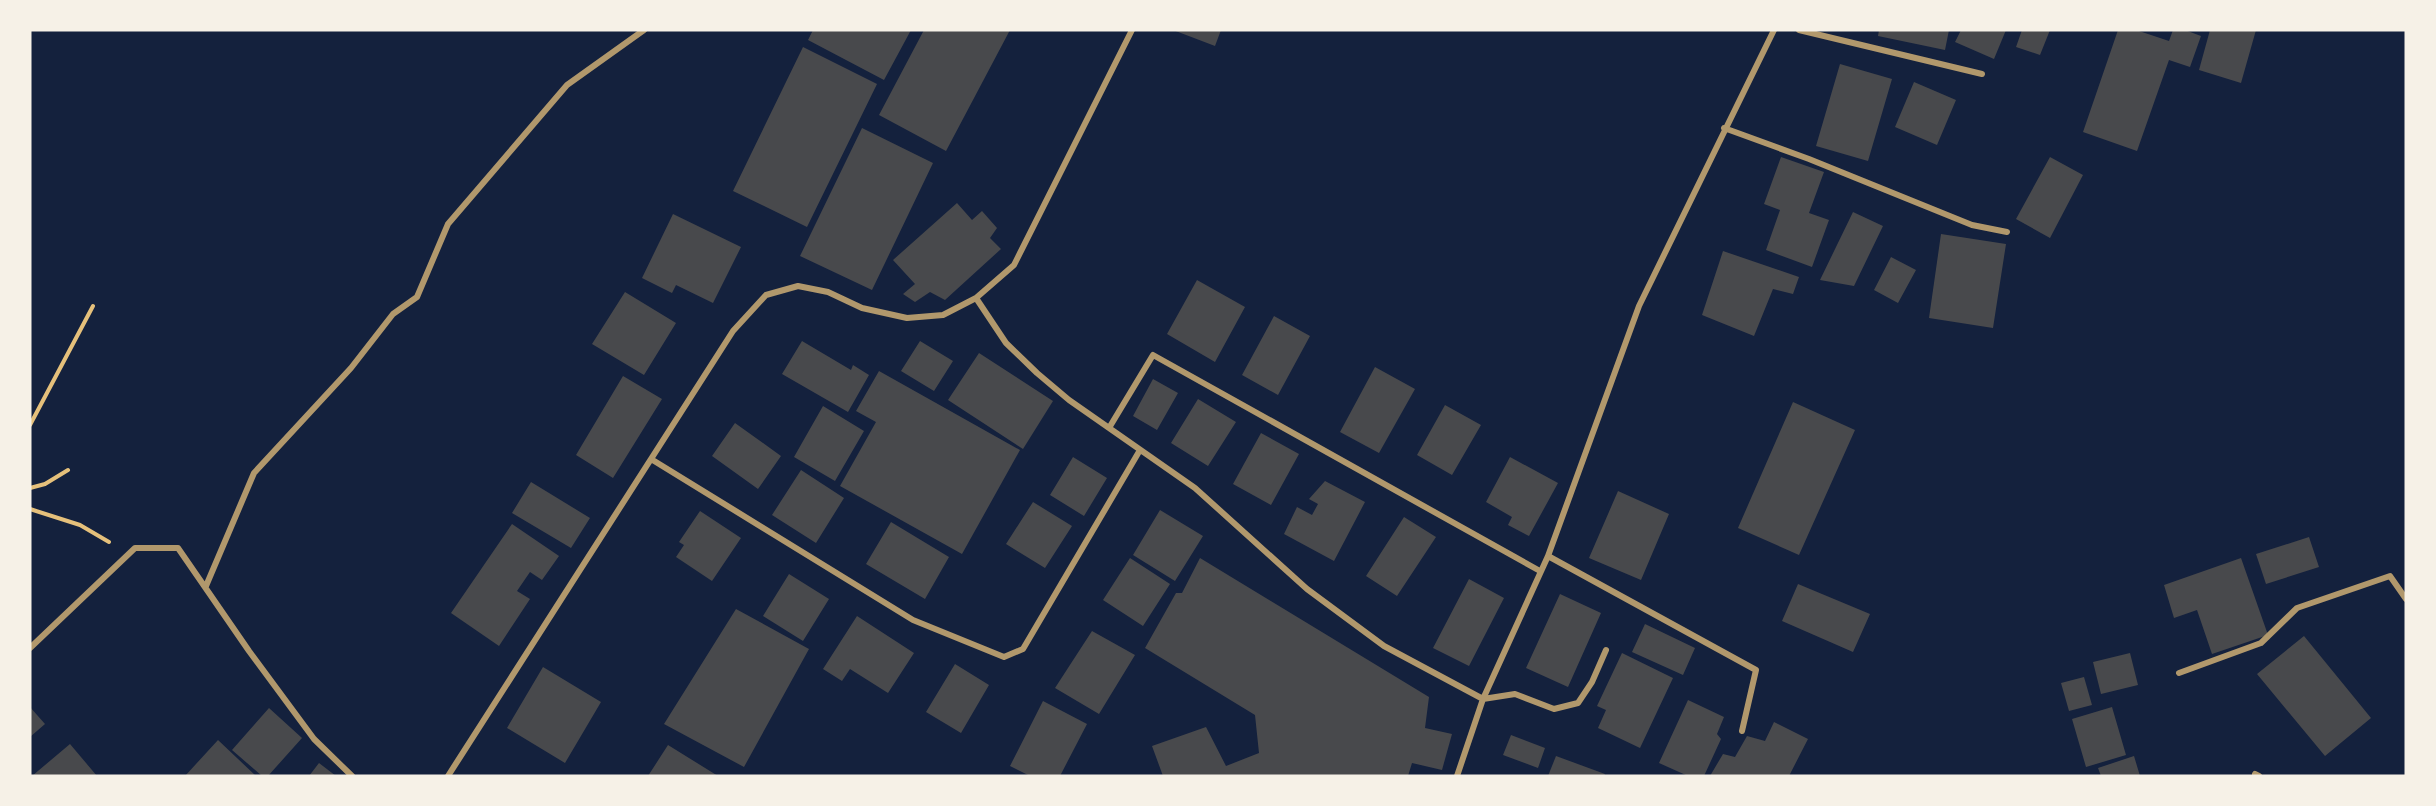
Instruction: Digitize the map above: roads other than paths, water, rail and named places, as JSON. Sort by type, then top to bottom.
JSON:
[{"type":"street","points":[[206,586],[254,473],[351,368],[393,314],[417,297],[448,224],[567,85],[644,30]]},
{"type":"street","points":[[448,776],[733,331],[766,295],[798,286],[828,292],[862,308],[907,318],[943,315],[975,298],[1014,265],[1132,30]]},
{"type":"street","points":[[1457,776],[1483,699],[1548,556],[1639,306],[1724,128],[1774,30]]},
{"type":"street","points":[[1799,30],[1982,74]]},
{"type":"street","points":[[1724,128],[1809,159],[1972,225],[2007,232]]},
{"type":"street","points":[[975,298],[1006,343],[1069,400],[1195,488],[1307,589],[1384,646],[1483,699],[1515,694],[1554,709],[1568,708],[1578,703],[1592,682],[1606,651]]},
{"type":"street","points":[[1109,428],[1153,355],[1540,572]]},
{"type":"street","points":[[651,459],[913,620],[1004,657],[1023,649],[1140,450]]},
{"type":"street","points":[[30,648],[135,548],[178,548],[249,651],[314,739],[352,776]]},
{"type":"street","points":[[1548,556],[1756,670],[1742,731]]},
{"type":"street","points":[[2179,673],[2261,643],[2297,608],[2390,576],[2406,599]]}]
